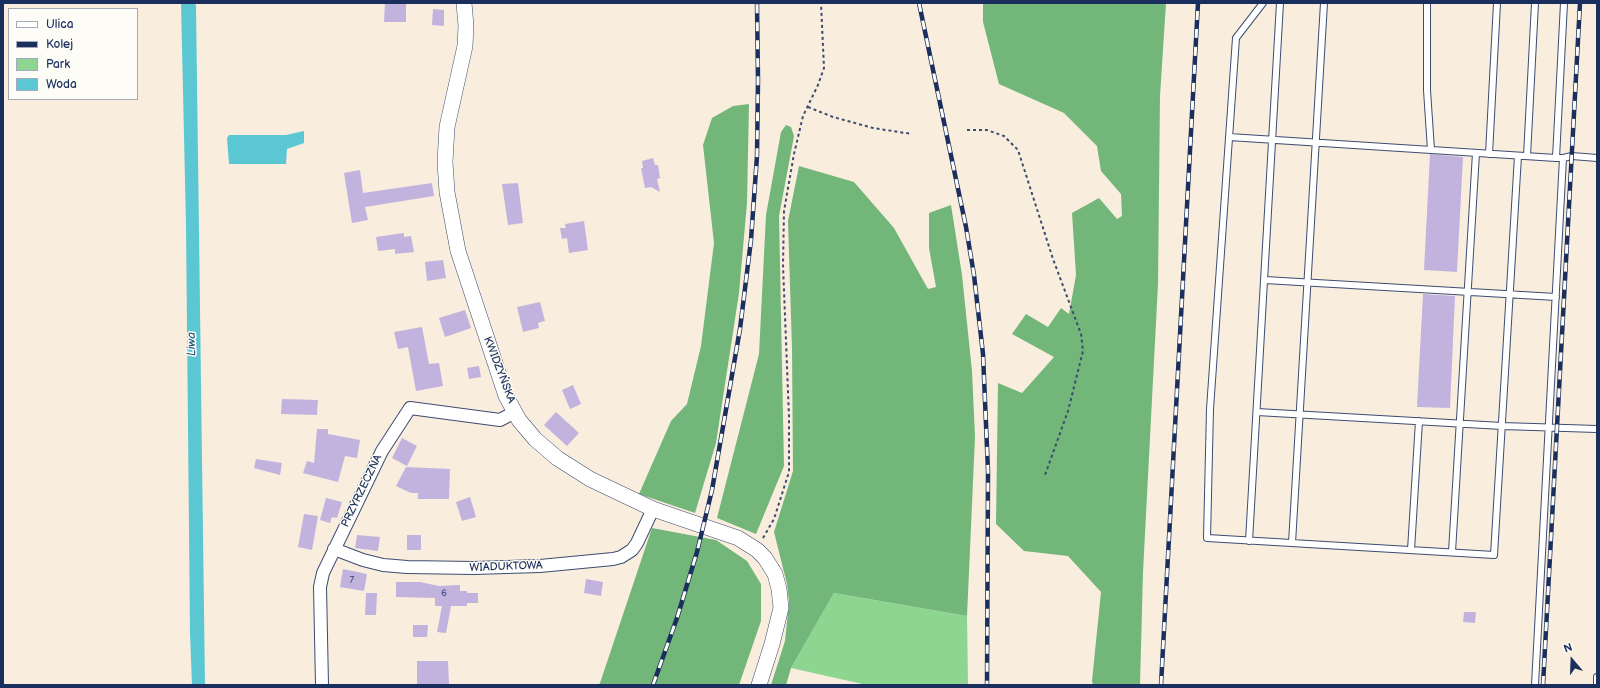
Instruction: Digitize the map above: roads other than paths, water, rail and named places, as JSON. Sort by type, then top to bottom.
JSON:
[{"type":"street","name":"KWIDZYŃSKA","points":[[464,3],[466,26],[465,46],[448,127],[445,162],[447,192],[458,251],[506,396],[515,412],[535,439],[557,458],[590,479],[653,509],[738,538],[757,550],[765,558],[775,574],[781,608],[772,644],[759,685]]},
{"type":"street","name":"PRZYRZECZNA","points":[[322,685],[320,587],[323,573],[382,451],[410,408],[500,420],[515,412]]},
{"type":"street","name":"WIADUKTOWA","points":[[334,549],[363,560],[383,565],[406,567],[474,568],[540,566],[588,562],[617,558],[629,553],[637,543],[653,509]]},
{"type":"lane","points":[[1263,3],[1236,38],[1210,409],[1207,538],[1494,554],[1518,156]]},
{"type":"lane","points":[[1250,541],[1280,3]]},
{"type":"lane","points":[[1292,543],[1324,3]]},
{"type":"lane","points":[[1427,3],[1427,90],[1431,150]]},
{"type":"lane","points":[[1489,154],[1497,3]]},
{"type":"lane","points":[[1527,156],[1535,3]]},
{"type":"lane","points":[[1556,158],[1564,3]]},
{"type":"lane","points":[[1229,137],[1518,156],[1556,158],[1572,156],[1597,158]]},
{"type":"lane","points":[[1452,552],[1476,153]]},
{"type":"lane","points":[[1535,685],[1563,158]]},
{"type":"lane","points":[[1265,280],[1556,297]]},
{"type":"lane","points":[[1257,412],[1460,424],[1597,429]]},
{"type":"lane","points":[[1411,550],[1419,421]]},
{"type":"lane","points":[[1596,685],[1597,677]]},
{"type":"water","name":"Liwa","points":[[181,3],[195,3],[196,6],[205,685],[192,685],[190,633],[186,225]]},
{"type":"water","points":[[304,131],[304,143],[287,149],[286,164],[229,164],[227,138],[229,135],[286,135]]},
{"type":"railway","points":[[653,685],[677,618],[697,552],[712,490],[740,329],[751,240],[757,156],[757,3]]},
{"type":"railway","points":[[919,3],[966,227],[974,275],[983,354],[988,471],[987,685]]},
{"type":"railway","points":[[1161,685],[1198,3]]},
{"type":"railway","points":[[1543,685],[1580,3]]}]
